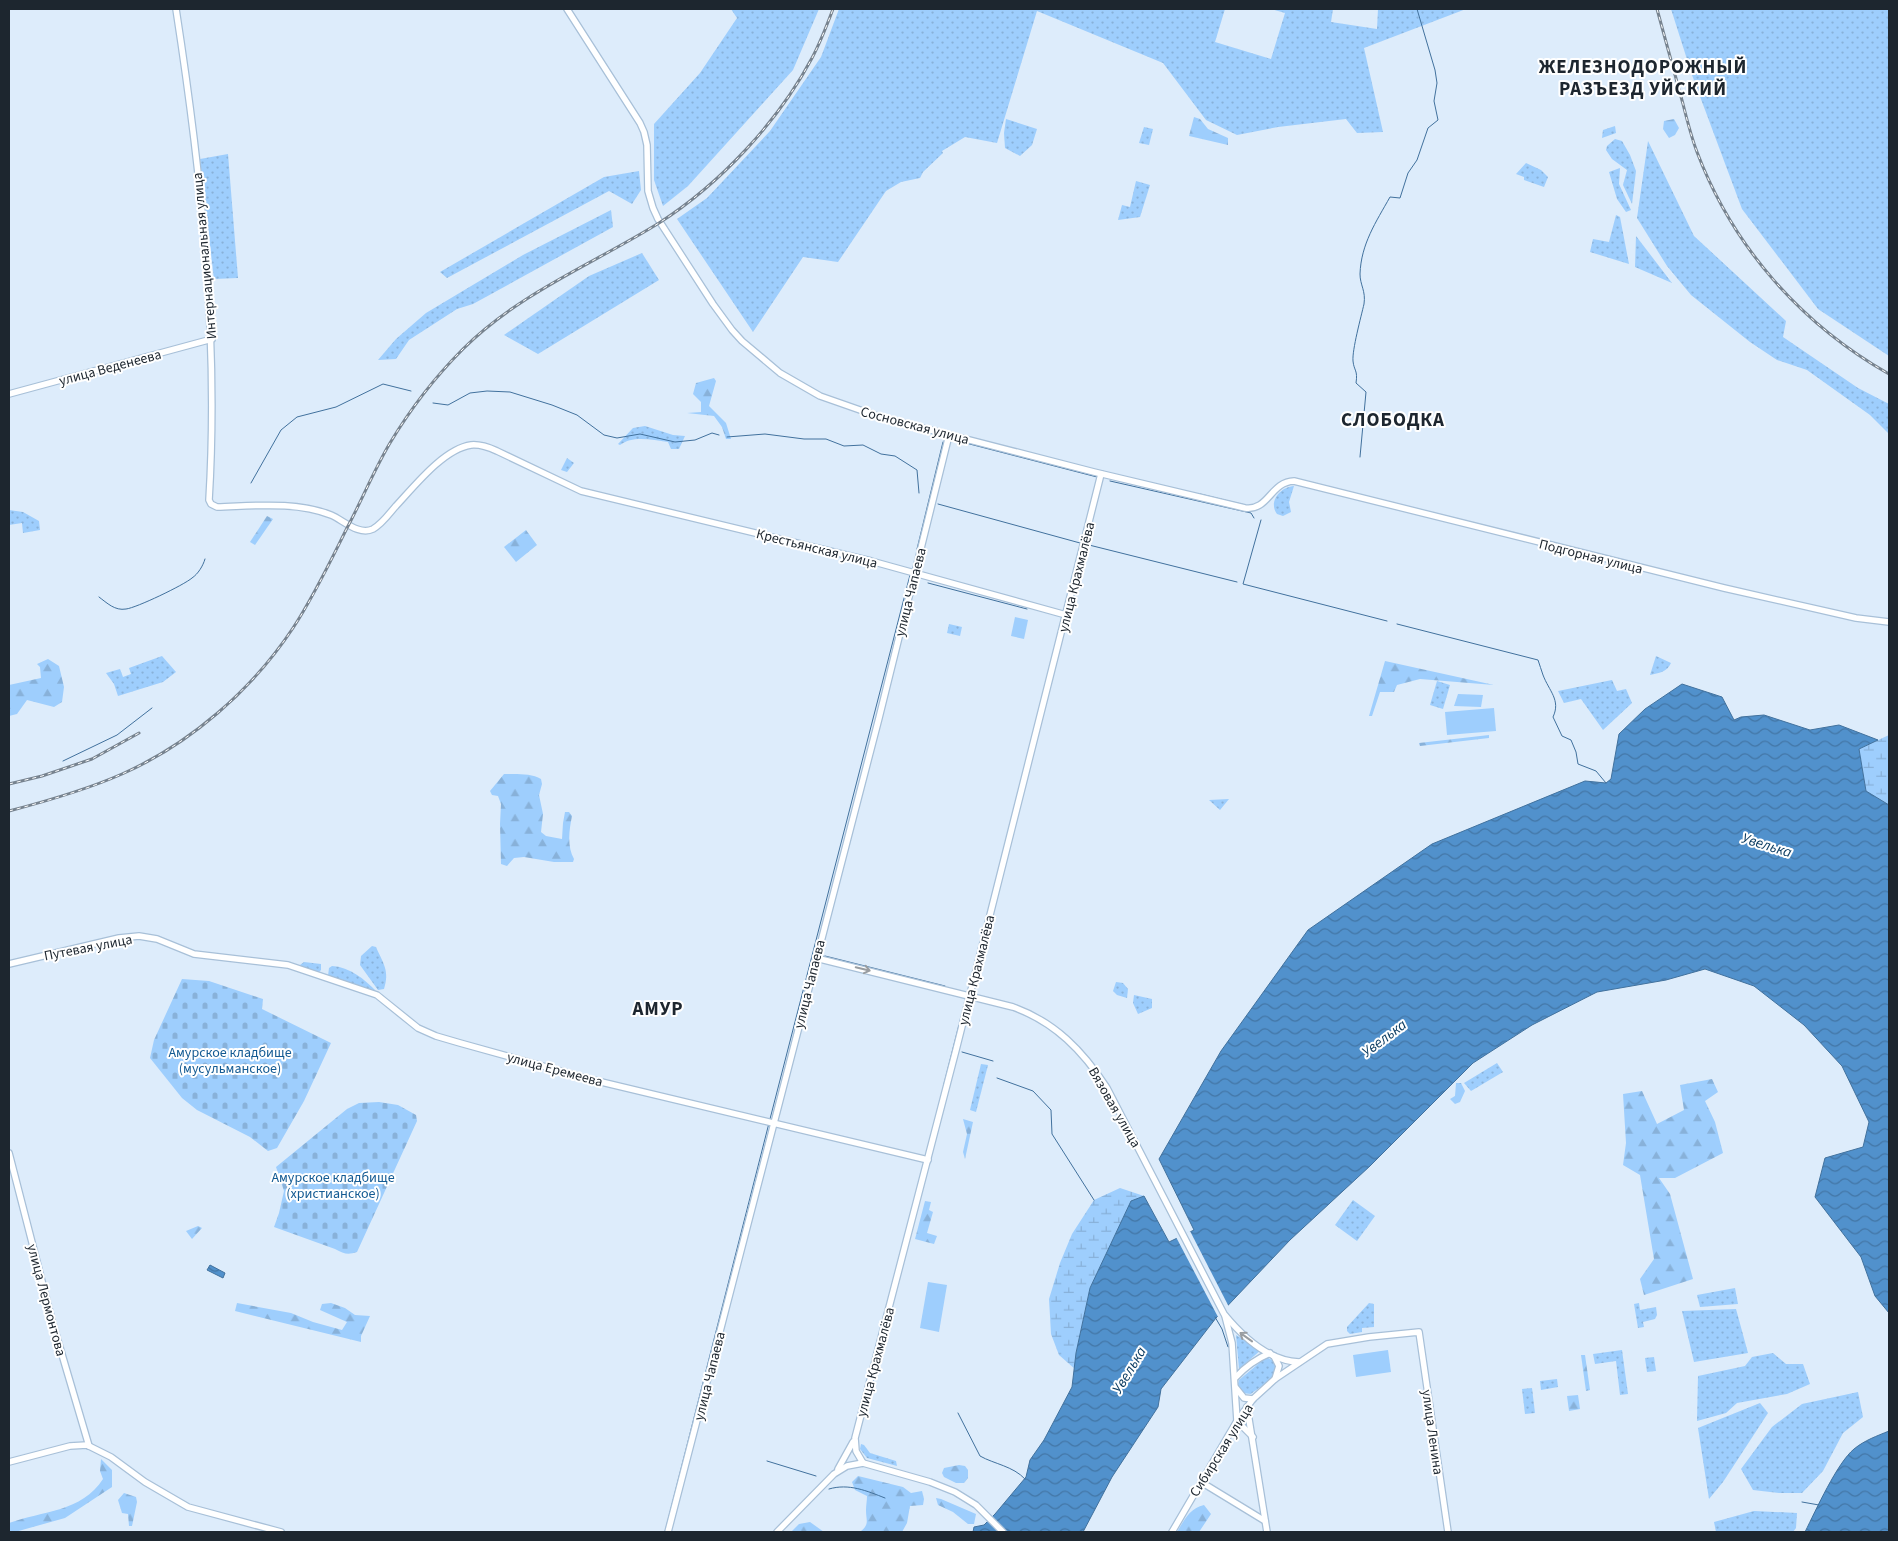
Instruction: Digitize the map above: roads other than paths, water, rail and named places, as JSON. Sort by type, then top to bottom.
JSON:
[{"type":"street","name":"Интернациональная улица","points":[[176,9],[196,165],[212,339],[209,500],[211,504]]},
{"type":"street","name":"Сосновская улица","points":[[567,9],[640,123],[646,145],[648,191],[652,208],[659,220],[702,288],[732,330],[742,341],[780,373],[810,392],[838,404],[1101,474],[1245,508],[1252,509],[1261,505],[1280,484],[1294,481]]},
{"type":"street","name":"улица Веденеева","points":[[9,394],[212,339]]},
{"type":"street","name":"улица Чапаева","points":[[668,1532],[879,718],[949,435]]},
{"type":"street","name":"Крестьянская улица","points":[[211,504],[217,507],[286,506],[300,508],[330,515],[358,529],[368,530],[376,527],[443,460],[459,448],[476,445],[490,448],[581,491],[914,573],[1066,615]]},
{"type":"street","name":"улица Крахмалёва","points":[[834,1474],[855,1438],[970,996],[1101,474]]},
{"type":"street","name":"Подгорная улица","points":[[1294,481],[1724,588],[1856,618],[1889,622]]},
{"type":"street","name":"Путевая улица","points":[[9,964],[119,938],[139,936],[158,939],[194,954]]},
{"type":"street","name":"улица Еремеева","points":[[194,954],[288,965],[377,996],[413,1025],[436,1036],[593,1080],[928,1160]]},
{"type":"street","name":"Вязовая улица","points":[[816,958],[1013,1007],[1036,1017],[1063,1035],[1085,1057],[1107,1088],[1224,1314]]},
{"type":"street","name":"улица Лермонтова","points":[[9,1153],[53,1324],[89,1446]]},
{"type":"street","points":[[1224,1314],[1241,1334],[1276,1358],[1279,1366],[1275,1379]]},
{"type":"street","points":[[1224,1314],[1232,1343],[1237,1421],[1253,1437]]},
{"type":"street","name":"Сибирская улица","points":[[1172,1532],[1237,1421],[1253,1399],[1275,1379],[1326,1344],[1376,1336],[1419,1332]]},
{"type":"street","name":"улица Ленина","points":[[1419,1332],[1448,1532]]},
{"type":"street","points":[[1235,1378],[1260,1357],[1271,1354],[1291,1362],[1299,1362]]},
{"type":"street","points":[[1235,1386],[1244,1398],[1253,1399]]},
{"type":"street","points":[[1247,1407],[1267,1532]]},
{"type":"street","points":[[855,1438],[856,1451],[863,1463]]},
{"type":"street","points":[[9,1462],[70,1446],[89,1446],[102,1452],[145,1482],[188,1507],[282,1532]]},
{"type":"street","points":[[777,1532],[834,1474],[847,1466],[863,1463],[944,1487],[966,1498],[987,1515],[1003,1532]]},
{"type":"street","points":[[1201,1482],[1266,1521]]},
{"type":"water","name":"Увелька","points":[[1682,684],[1722,697],[1734,720],[1741,717],[1764,715],[1810,730],[1839,725],[1878,740],[1859,749],[1866,791],[1889,805],[1889,1313],[1875,1296],[1861,1257],[1815,1197],[1825,1158],[1863,1147],[1869,1122],[1842,1066],[1804,1025],[1754,986],[1705,969],[1666,980],[1597,992],[1532,1025],[1473,1063],[1370,1166],[1290,1240],[1216,1318],[1161,1389],[1158,1407],[1112,1477],[1083,1532],[973,1532],[974,1527],[984,1525],[995,1514],[1026,1477],[1030,1460],[1044,1440],[1072,1387],[1076,1353],[1090,1288],[1131,1201],[1144,1196],[1169,1242],[1194,1230],[1159,1159],[1221,1051],[1308,930],[1432,844],[1585,781],[1606,783],[1611,779],[1619,734],[1645,709]]},
{"type":"water","points":[[210,1265],[225,1273],[223,1278],[207,1270]]},
{"type":"water","points":[[1889,1431],[1889,1532],[1805,1532],[1827,1488],[1847,1456],[1862,1443]]},
{"type":"waterway","points":[[1360,457],[1366,392],[1356,383],[1357,375],[1353,364],[1353,356],[1364,304],[1360,274],[1363,253],[1370,234],[1390,197],[1400,198],[1408,173],[1417,160],[1428,128],[1438,120],[1434,101],[1437,83],[1435,70],[1417,9]]},
{"type":"waterway","points":[[251,483],[281,430],[297,417],[336,407],[383,384],[411,391]]},
{"type":"waterway","points":[[433,403],[448,405],[470,393],[487,391],[510,392],[577,415],[604,435],[617,438],[640,434],[675,442],[695,440],[712,433],[719,435]]},
{"type":"waterway","points":[[727,437],[765,434],[804,439],[826,439],[844,446],[863,445],[881,454],[895,456],[917,470],[919,493]]},
{"type":"waterway","points":[[958,441],[1097,477]]},
{"type":"waterway","points":[[917,549],[943,442]]},
{"type":"waterway","points":[[1110,481],[1251,513],[1254,518]]},
{"type":"waterway","points":[[1200,494],[1245,505]]},
{"type":"waterway","points":[[938,504],[1080,543]]},
{"type":"waterway","points":[[1261,520],[1243,584],[1387,621]]},
{"type":"waterway","points":[[1089,545],[1237,582]]},
{"type":"waterway","points":[[99,597],[115,608],[131,608],[160,596],[187,581],[198,572],[205,559]]},
{"type":"waterway","points":[[770,1119],[910,575]]},
{"type":"waterway","points":[[928,583],[1027,609]]},
{"type":"waterway","points":[[1397,624],[1538,660],[1555,700],[1556,706],[1553,717],[1562,736],[1571,740],[1578,764],[1596,771],[1606,783]]},
{"type":"waterway","points":[[63,761],[117,735],[152,708]]},
{"type":"waterway","points":[[825,956],[945,986]]},
{"type":"waterway","points":[[944,1084],[959,1025]]},
{"type":"waterway","points":[[962,1052],[993,1061]]},
{"type":"waterway","points":[[997,1078],[1033,1091],[1051,1110],[1052,1134],[1094,1200]]},
{"type":"waterway","points":[[665,1532],[769,1123]]},
{"type":"waterway","points":[[1215,1317],[1222,1329],[1228,1347],[1231,1346]]},
{"type":"waterway","points":[[958,1413],[980,1456],[1009,1468],[1025,1479]]},
{"type":"waterway","points":[[767,1461],[816,1476]]},
{"type":"waterway","points":[[829,1489],[851,1487],[885,1498]]},
{"type":"waterway","points":[[1802,1502],[1819,1505]]},
{"type":"railway","points":[[9,811],[94,785],[147,762],[195,731],[239,694],[277,651],[301,616],[322,579],[390,443],[406,417],[433,382],[463,349],[508,311],[557,280],[659,223],[704,190],[725,171],[765,128],[798,82],[818,46],[833,9]]},
{"type":"railway","points":[[1657,9],[1695,146],[1712,187],[1730,220],[1750,251],[1799,307],[1827,332],[1889,374]]},
{"type":"railway","points":[[9,784],[42,776],[92,759],[139,733]]},
{"type":"district","name":"ЖЕЛЕЗНОДОРОЖНЫЙ РАЗЪЕЗД УЙСКИЙ","points":[[1643,77]]},
{"type":"district","name":"СЛОБОДКА","points":[[1393,419]]},
{"type":"district","name":"АМУР","points":[[658,1008]]},
{"type":"park label","name":"Амурское кладбище (мусульманское)","points":[[230,1060]]},
{"type":"park label","name":"Амурское кладбище (христианское)","points":[[333,1186]]}]
